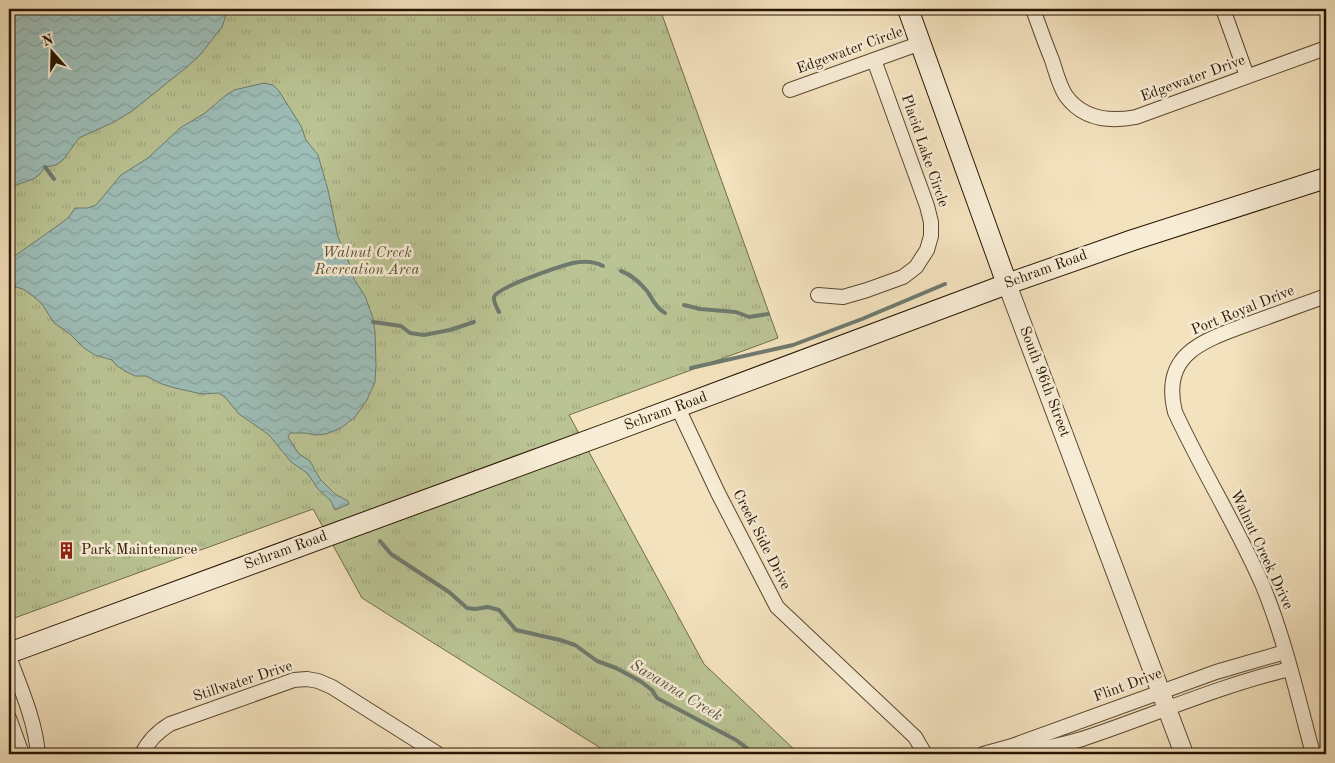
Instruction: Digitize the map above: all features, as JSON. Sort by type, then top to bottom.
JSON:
[{"type":"main road","name":"South 96th Street","points":[[908,9],[1008,284]]},
{"type":"main road","name":"Schram Road","points":[[9,653],[678,408],[1008,284],[1133,240],[1326,178]]},
{"type":"street","name":"Edgewater Drive","points":[[1033,9],[1066,96],[1093,116],[1113,120],[1136,117],[1326,48]]},
{"type":"street","points":[[1223,9],[1247,76]]},
{"type":"street","name":"Edgewater Circle","points":[[790,90],[920,43]]},
{"type":"street","name":"Placid Lake Circle","points":[[818,296],[843,297],[903,277],[916,267],[927,250],[931,236],[931,222],[927,206],[874,60]]},
{"type":"street","name":"South 96th Street","points":[[1008,284],[1184,754]]},
{"type":"street","name":"Port Royal Drive","points":[[1178,366],[1191,349],[1202,342],[1325,301]]},
{"type":"street","name":"Walnut Creek Drive","points":[[1178,366],[1172,383],[1175,412],[1262,584],[1278,627],[1313,754]]},
{"type":"street","name":"Creek Side Drive","points":[[678,408],[718,493],[777,607],[915,737],[925,754]]},
{"type":"street","name":"Flint Drive","points":[[1011,754],[1057,750],[1216,672],[1285,652]]},
{"type":"street","points":[[9,657],[30,715],[38,754]]},
{"type":"street","name":"Flint Drive","points":[[983,754],[1050,732],[1164,699],[1290,668]]},
{"type":"street","name":"Stillwater Drive","points":[[142,754],[152,738],[170,724],[280,684],[307,679],[332,687],[438,754]]},
{"type":"street","points":[[9,718],[22,754]]},
{"type":"street","points":[[1050,732],[1057,750]]},
{"type":"green space","name":"Walnut Creek Recreation Area","points":[[9,9],[660,9],[778,338],[569,415],[704,664],[799,754],[610,754],[362,598],[313,509],[9,620]]},
{"type":"water","points":[[9,9],[228,9],[222,27],[200,55],[187,67],[132,111],[114,122],[79,138],[63,160],[56,165],[45,167],[33,179],[14,186],[9,190]]},
{"type":"water","points":[[264,83],[273,85],[279,91],[301,126],[306,140],[318,155],[338,237],[354,279],[365,296],[373,318],[375,332],[375,382],[367,400],[355,417],[341,428],[326,434],[290,433],[288,437],[299,454],[310,461],[320,479],[335,494],[348,501],[349,504],[335,510],[331,501],[318,489],[307,473],[291,462],[269,435],[239,414],[225,397],[218,393],[202,394],[175,388],[146,376],[135,376],[125,371],[112,360],[95,355],[84,348],[70,334],[54,323],[42,304],[33,296],[23,289],[9,285],[9,260],[69,217],[75,208],[88,208],[96,205],[121,175],[148,158],[180,128],[205,113],[225,96],[234,90]]},
{"type":"waterway","points":[[45,167],[54,179]]},
{"type":"waterway","points":[[499,312],[494,297],[517,283],[573,263],[588,262],[603,266]]},
{"type":"waterway","points":[[621,271],[638,282],[665,313]]},
{"type":"waterway","points":[[691,368],[793,345],[862,319],[945,284]]},
{"type":"waterway","points":[[9,292],[14,286]]},
{"type":"waterway","points":[[684,305],[700,309],[736,312],[749,317],[768,314]]},
{"type":"waterway","points":[[373,322],[401,326],[410,333],[424,335],[450,330],[474,322]]},
{"type":"waterway","name":"Savanna Creek","points":[[380,541],[391,554],[449,592],[467,608],[488,607],[499,610],[516,630],[575,645],[597,661],[616,668],[640,681],[652,690],[657,698],[736,740],[755,754]]},
{"type":"place","name":"Park Maintenance","points":[[67,550]]}]
